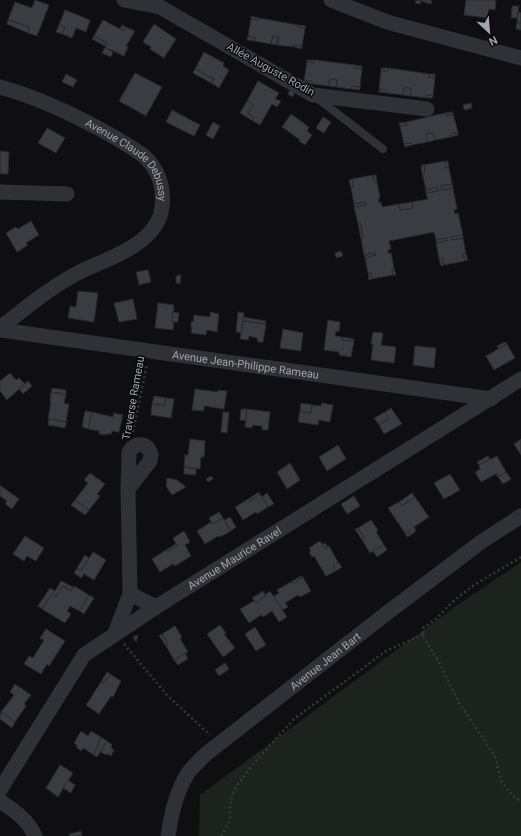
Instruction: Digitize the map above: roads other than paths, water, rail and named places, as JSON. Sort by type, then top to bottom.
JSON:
[{"type":"street","name":"Allée Auguste Rodin","points":[[124,0],[160,7],[313,95],[427,109]]},
{"type":"street","points":[[331,0],[387,22],[521,58]]},
{"type":"street","name":"Avenue Claude Debussy","points":[[0,87],[43,102],[99,129],[134,149],[152,164],[161,184],[163,201],[160,215],[153,229],[141,241],[109,260],[75,275],[52,289],[0,329]]},
{"type":"street","points":[[0,192],[67,194]]},
{"type":"street","name":"Avenue Jean-Philippe Rameau","points":[[0,329],[491,399]]},
{"type":"street","name":"Avenue Maurice Ravel","points":[[0,790],[84,655],[156,607],[521,379]]},
{"type":"street","points":[[115,633],[130,594],[128,490],[128,456],[132,448],[137,445],[144,446],[148,448],[151,454],[150,461],[128,490]]},
{"type":"street","name":"Avenue Jean Bart","points":[[168,836],[179,789],[189,771],[206,754],[387,613],[481,542],[521,516]]},
{"type":"street","points":[[130,594],[156,607]]},
{"type":"street","points":[[0,801],[16,811],[31,826],[35,836]]},
{"type":"lane","points":[[313,95],[383,149]]}]
